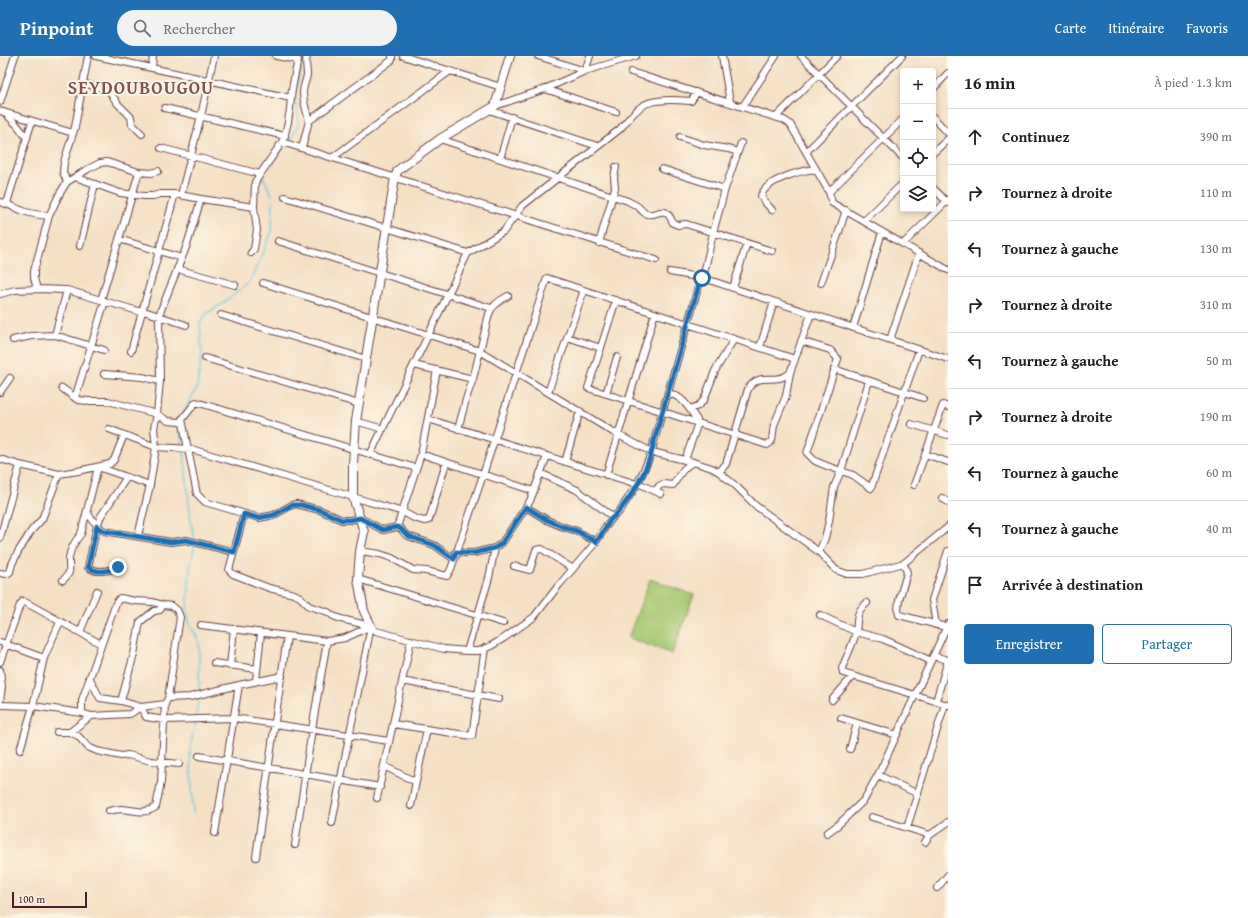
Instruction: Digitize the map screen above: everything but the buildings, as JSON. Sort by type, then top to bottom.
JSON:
[{"type":"street","points":[[0,102],[15,56]]},
{"type":"street","points":[[67,182],[63,172],[64,162],[73,133],[88,56]]},
{"type":"street","points":[[96,56],[291,98]]},
{"type":"street","points":[[130,63],[131,56]]},
{"type":"street","points":[[152,68],[153,56]]},
{"type":"street","points":[[131,351],[159,251],[191,156],[214,56]]},
{"type":"street","points":[[251,253],[254,248],[257,227],[254,207],[255,182],[284,139],[291,107],[291,98],[298,60],[276,56]]},
{"type":"street","points":[[302,148],[309,121],[303,98],[307,77],[307,56]]},
{"type":"street","points":[[309,121],[392,60],[392,56]]},
{"type":"street","points":[[403,56],[501,87]]},
{"type":"street","points":[[492,108],[501,87],[510,56]]},
{"type":"street","points":[[538,56],[551,58],[585,71]]},
{"type":"street","points":[[585,71],[590,56]]},
{"type":"street","points":[[722,56],[730,102]]},
{"type":"street","points":[[744,106],[776,56]]},
{"type":"street","points":[[801,56],[900,155]]},
{"type":"street","points":[[776,117],[837,56]]},
{"type":"street","points":[[806,152],[902,56]]},
{"type":"street","points":[[632,57],[585,71],[546,89],[492,108],[440,139],[398,170],[395,177],[356,421],[353,464],[353,497],[364,532],[360,551],[358,579],[364,611],[371,626],[376,632],[444,649],[478,651],[504,638],[534,617],[596,542],[613,517],[619,512],[638,484],[652,452],[687,324],[702,278],[725,189],[741,143]]},
{"type":"street","points":[[332,158],[450,71]]},
{"type":"street","points":[[631,72],[744,106],[784,120],[790,124],[829,192],[832,202],[946,269],[948,262]]},
{"type":"street","points":[[936,85],[948,73]]},
{"type":"street","points":[[83,83],[109,91],[118,104],[131,117],[132,124],[142,134]]},
{"type":"street","points":[[546,89],[616,112]]},
{"type":"street","points":[[370,454],[468,253],[504,231],[522,206],[620,129],[632,114],[642,105],[651,102],[673,100],[691,101],[696,92]]},
{"type":"street","points":[[165,108],[201,116],[284,139],[302,148],[332,158],[656,260]]},
{"type":"street","points":[[492,108],[512,117],[597,146]]},
{"type":"street","points":[[2,112],[73,133]]},
{"type":"street","points":[[2,112],[17,125],[27,138]]},
{"type":"street","points":[[500,159],[512,117]]},
{"type":"street","points":[[7,203],[32,121]]},
{"type":"street","points":[[936,121],[948,133]]},
{"type":"street","points":[[829,192],[900,122]]},
{"type":"street","points":[[680,137],[704,145],[738,152]]},
{"type":"street","points":[[936,150],[948,138]]},
{"type":"street","points":[[440,139],[636,205],[644,214],[652,215],[657,212],[662,212],[671,217],[673,223],[678,225],[686,224],[772,251]]},
{"type":"street","points":[[161,148],[260,174]]},
{"type":"street","points":[[37,289],[34,271],[49,216],[67,182],[75,176],[100,163],[107,162],[139,172],[151,173],[158,171]]},
{"type":"street","points":[[600,242],[615,188],[614,178],[616,166]]},
{"type":"street","points":[[662,169],[725,189]]},
{"type":"street","points":[[772,210],[761,196],[765,188],[794,173],[816,169]]},
{"type":"street","points":[[75,398],[91,346],[119,239],[139,172]]},
{"type":"street","points":[[75,176],[120,193],[153,196],[160,194],[178,195],[254,207]]},
{"type":"street","points":[[80,246],[95,184]]},
{"type":"street","points":[[864,221],[900,186]]},
{"type":"street","points":[[903,244],[948,201],[936,191]]},
{"type":"street","points":[[285,197],[468,253]]},
{"type":"street","points":[[138,536],[150,485],[156,447],[154,428],[157,414],[160,381],[160,315],[182,258],[201,199]]},
{"type":"street","points":[[0,202],[7,203],[30,214],[49,216]]},
{"type":"street","points":[[821,282],[846,210]]},
{"type":"street","points":[[853,328],[882,232]]},
{"type":"street","points":[[119,239],[182,258]]},
{"type":"street","points":[[278,241],[491,308]]},
{"type":"street","points":[[733,288],[747,243]]},
{"type":"street","points":[[890,340],[919,253]]},
{"type":"street","points":[[177,269],[235,284]]},
{"type":"street","points":[[670,272],[702,278],[948,360]]},
{"type":"street","points":[[360,551],[380,554],[392,558],[413,570],[426,571],[447,576],[451,569],[483,475],[547,278],[795,358]]},
{"type":"street","points":[[263,283],[480,350],[515,373],[618,435],[652,452],[693,462],[712,468],[719,472],[756,506],[819,552],[836,570],[846,574],[863,574],[904,563],[948,527]]},
{"type":"street","points":[[0,294],[15,290],[67,290],[160,315],[186,325]]},
{"type":"street","points":[[56,335],[67,290]]},
{"type":"street","points":[[548,392],[584,290]]},
{"type":"street","points":[[458,429],[473,379],[488,314],[491,308],[508,296]]},
{"type":"street","points":[[616,300],[588,388],[767,445],[770,443],[773,435],[774,425],[786,396],[790,373],[811,314]]},
{"type":"street","points":[[760,347],[774,302]]},
{"type":"street","points":[[606,475],[655,313]]},
{"type":"street","points":[[221,315],[366,359]]},
{"type":"street","points":[[13,340],[31,336],[56,335],[104,350]]},
{"type":"street","points":[[568,337],[601,348]]},
{"type":"street","points":[[690,409],[698,406],[704,400],[715,371],[734,339]]},
{"type":"street","points":[[801,341],[830,350],[838,359],[807,453],[815,461],[853,475],[871,488],[919,350]]},
{"type":"street","points":[[606,394],[617,357]]},
{"type":"street","points":[[206,358],[359,404]]},
{"type":"street","points":[[414,365],[473,379]]},
{"type":"street","points":[[834,369],[923,398]]},
{"type":"street","points":[[397,527],[421,454],[437,370]]},
{"type":"street","points":[[719,472],[726,464],[746,395],[752,383],[760,380],[779,379],[790,373]]},
{"type":"street","points":[[104,374],[142,377],[160,381]]},
{"type":"street","points":[[0,392],[10,378]]},
{"type":"street","points":[[819,552],[830,521],[834,487],[869,381]]},
{"type":"street","points":[[62,388],[75,398],[88,402],[108,401],[157,414],[168,421],[180,422],[196,402],[416,468]]},
{"type":"street","points":[[668,393],[680,398],[690,409],[698,423],[685,460]]},
{"type":"street","points":[[914,485],[943,405],[948,407]]},
{"type":"street","points":[[565,462],[580,411]]},
{"type":"street","points":[[428,419],[638,484],[658,493],[659,486],[663,484],[673,485],[682,471],[693,462]]},
{"type":"street","points":[[182,420],[197,494],[205,502],[258,518],[274,515],[296,504],[320,510],[342,520],[360,518],[383,530],[397,527],[411,537],[434,545],[454,559]]},
{"type":"street","points":[[356,421],[383,429]]},
{"type":"street","points":[[911,424],[948,435]]},
{"type":"street","points":[[109,428],[156,447],[188,449],[403,512],[424,521],[429,520],[446,463]]},
{"type":"street","points":[[0,460],[59,474],[110,464],[114,460],[124,435]]},
{"type":"street","points":[[421,454],[534,491]]},
{"type":"street","points":[[925,454],[948,462]]},
{"type":"street","points":[[456,552],[474,553],[495,548],[502,543],[526,507],[534,491],[547,456]]},
{"type":"street","points":[[0,538],[20,465]]},
{"type":"street","points":[[98,466],[150,485]]},
{"type":"street","points":[[63,580],[68,575],[70,570],[69,558],[75,541],[81,534],[98,466]]},
{"type":"street","points":[[540,473],[577,490],[613,517]]},
{"type":"street","points":[[0,573],[7,574],[10,572],[18,552],[32,530],[42,519],[59,474]]},
{"type":"street","points":[[118,567],[105,571],[91,569],[88,567],[97,526],[101,516],[127,477]]},
{"type":"street","points":[[942,498],[948,502]]},
{"type":"street","points":[[526,507],[547,520],[577,531],[596,542]]},
{"type":"street","points":[[87,512],[97,526],[104,531],[171,542],[186,540],[234,552]]},
{"type":"street","points":[[244,514],[229,570],[233,574],[269,588],[300,597],[309,606],[328,612],[333,616],[371,626]]},
{"type":"street","points":[[468,651],[489,578],[495,548]]},
{"type":"street","points":[[514,566],[530,570],[536,550],[542,549],[573,569]]},
{"type":"street","points":[[936,625],[932,600],[948,551]]},
{"type":"street","points":[[827,833],[838,825],[864,800],[878,775],[916,695],[947,625],[936,625],[899,615],[899,600],[907,573],[904,563]]},
{"type":"street","points":[[358,579],[503,623]]},
{"type":"street","points":[[80,632],[97,591]]},
{"type":"street","points":[[82,713],[82,700],[116,603],[120,598],[153,602],[172,606],[177,610],[180,618],[167,701],[160,782],[156,807],[150,811],[143,812],[120,809],[109,811]]},
{"type":"street","points":[[0,662],[20,605],[23,601],[101,644]]},
{"type":"street","points":[[867,602],[861,607],[856,623],[856,632],[842,668],[843,673],[947,705],[907,828]]},
{"type":"street","points":[[121,701],[134,654],[140,622],[154,611],[160,610],[163,605]]},
{"type":"street","points":[[820,615],[856,632],[884,639],[932,658],[948,660],[936,701]]},
{"type":"street","points":[[20,750],[34,706],[44,658],[60,622]]},
{"type":"street","points":[[201,625],[327,641],[345,638],[371,626]]},
{"type":"street","points":[[332,823],[371,626]]},
{"type":"street","points":[[230,666],[234,629]]},
{"type":"street","points":[[256,682],[261,633]]},
{"type":"street","points":[[256,857],[288,636]]},
{"type":"street","points":[[377,798],[411,640]]},
{"type":"street","points":[[295,845],[327,641]]},
{"type":"street","points":[[0,642],[44,658]]},
{"type":"street","points":[[393,724],[472,736],[484,648]]},
{"type":"street","points":[[214,663],[257,669]]},
{"type":"street","points":[[0,670],[2,687],[0,701]]},
{"type":"street","points":[[0,705],[34,706],[82,713],[91,716],[130,714],[141,708],[167,701],[190,698],[239,685],[282,676]]},
{"type":"street","points":[[832,700],[853,676]]},
{"type":"street","points":[[90,677],[100,698],[121,701],[141,708],[146,717],[165,720],[234,718],[390,741]]},
{"type":"street","points":[[402,681],[499,699]]},
{"type":"street","points":[[215,833],[239,685]]},
{"type":"street","points":[[70,732],[91,716]]},
{"type":"street","points":[[841,718],[897,735]]},
{"type":"street","points":[[850,749],[857,723]]},
{"type":"street","points":[[411,806],[427,729]]},
{"type":"street","points":[[58,732],[70,732],[78,736],[88,747],[110,755],[128,755],[151,762],[179,764]]},
{"type":"street","points":[[199,756],[380,787]]},
{"type":"street","points":[[384,766],[416,782]]},
{"type":"street","points":[[878,775],[918,794]]},
{"type":"street","points":[[872,817],[930,835]]},
{"type":"street","points":[[925,842],[930,835],[948,822]]},
{"type":"street","points":[[937,888],[948,875]]},
{"type":"green space","points":[[650,579],[694,595],[672,654],[628,638]]},
{"type":"waterway","points":[[290,142],[299,122],[295,95],[303,56]]},
{"type":"waterway","points":[[268,168],[286,146]]},
{"type":"waterway","points":[[262,175],[272,195]]},
{"type":"waterway","points":[[180,418],[197,388],[202,355],[200,323],[207,313],[222,304],[250,282],[272,231],[273,201]]},
{"type":"waterway","points":[[180,423],[183,447]]},
{"type":"waterway","points":[[184,451],[191,523],[195,540]]},
{"type":"waterway","points":[[195,544],[190,568],[187,613],[190,625],[199,641],[199,693]]},
{"type":"waterway","points":[[196,716],[199,696]]},
{"type":"waterway","points":[[193,813],[190,749],[195,722]]},
{"type":"district","name":"SEYDOUBOUGOU","points":[[141,87]]},
{"type":"route","points":[[118,567],[112,570],[98,571],[88,567],[97,526],[104,531],[171,542],[186,540],[234,552],[244,514],[258,518],[274,515],[296,504],[320,510],[342,520],[360,518],[383,530],[397,527],[411,537],[434,545],[454,559],[456,552],[474,553],[495,548],[502,543],[511,532],[526,507],[547,520],[577,531],[596,542],[606,526],[619,512],[637,484],[652,452],[687,324],[702,278]]}]
